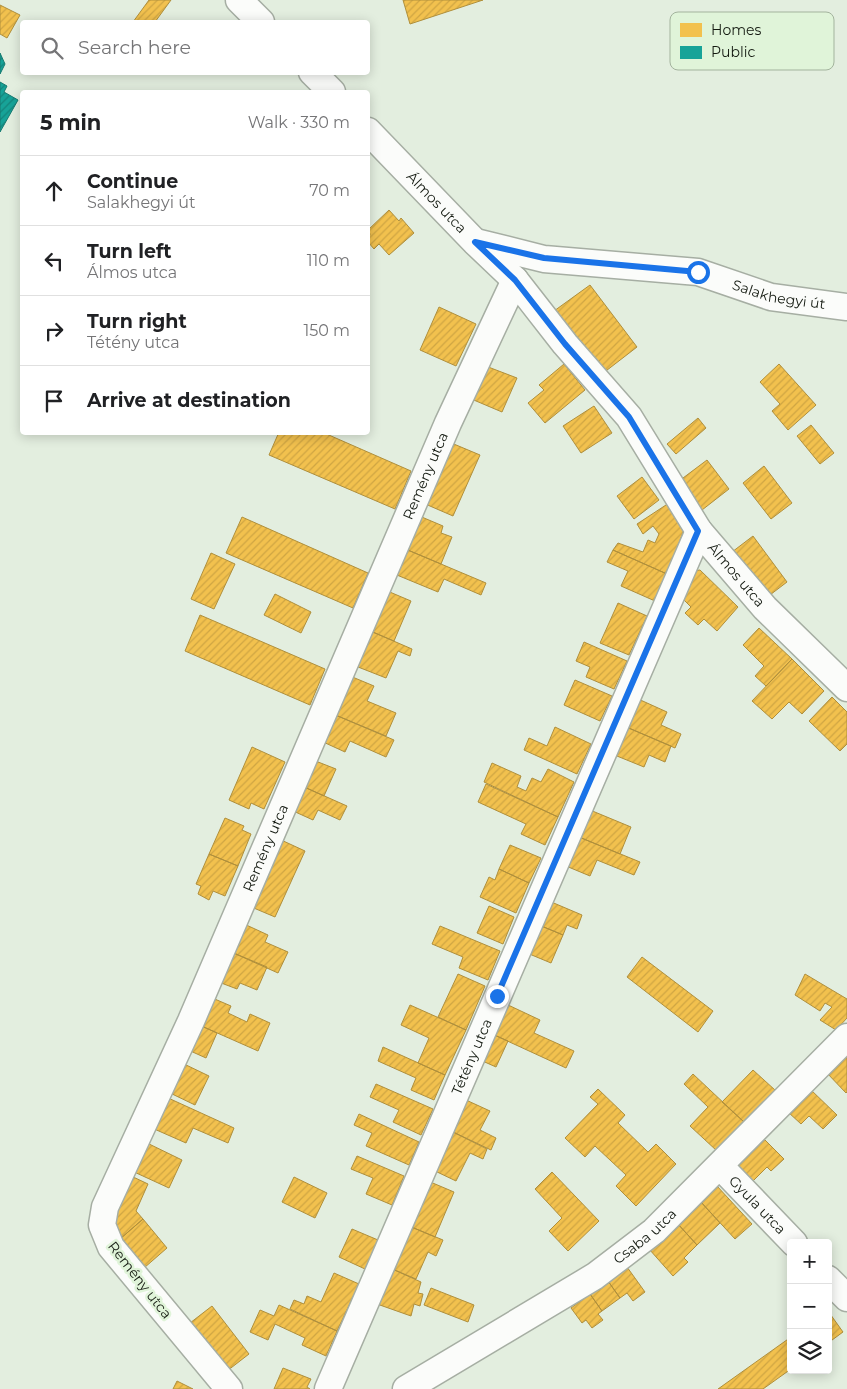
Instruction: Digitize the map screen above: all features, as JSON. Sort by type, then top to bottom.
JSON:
[{"type":"street","points":[[238,0],[259,20]]},
{"type":"street","name":"Álmos utca","points":[[374,138],[475,242],[515,280],[565,344],[629,417],[698,531],[765,608],[847,688]]},
{"type":"street","name":"Salakhegyi út","points":[[475,242],[544,258],[698,272],[771,297],[847,307]]},
{"type":"street","name":"Remény utca","points":[[229,1389],[111,1247],[102,1225],[105,1207],[191,1021],[448,423],[515,280]]},
{"type":"street","name":"Tétény utca","points":[[328,1389],[698,531]]},
{"type":"street","name":"Csaba utca","points":[[406,1389],[595,1276],[654,1231],[847,1037]]},
{"type":"street","name":"Gyula utca","points":[[720,1166],[790,1239]]},
{"type":"street","points":[[832,1283],[847,1298]]},
{"type":"building: Homes","points":[[149,0],[171,0],[156,20],[134,20]]},
{"type":"building: Homes","points":[[403,0],[483,0],[410,24]]},
{"type":"building: Homes","points":[[0,5],[20,15],[7,38],[0,34]]},
{"type":"building: Homes","points":[[389,210],[399,221],[401,218],[414,233],[389,255],[379,244],[374,249],[370,244],[370,228]]},
{"type":"building: Homes","points":[[590,285],[637,347],[602,374],[554,311]]},
{"type":"building: Homes","points":[[439,307],[476,324],[456,366],[420,350]]},
{"type":"building: Homes","points":[[564,364],[585,390],[545,423],[528,403],[544,390],[539,385]]},
{"type":"building: Homes","points":[[779,364],[816,405],[788,430],[772,411],[780,404],[760,382]]},
{"type":"building: Homes","points":[[483,365],[517,378],[502,412],[469,398]]},
{"type":"building: Homes","points":[[594,406],[612,433],[581,453],[563,426]]},
{"type":"building: Homes","points":[[698,418],[706,428],[676,454],[667,444]]},
{"type":"building: Homes","points":[[811,425],[834,453],[820,464],[797,436]]},
{"type":"building: Homes","points":[[278,435],[329,435],[411,471],[395,509],[269,455]]},
{"type":"building: Homes","points":[[449,442],[480,455],[453,516],[423,503]]},
{"type":"building: Homes","points":[[707,460],[729,489],[702,510],[679,481]]},
{"type":"building: Homes","points":[[764,466],[792,503],[771,519],[743,483]]},
{"type":"building: Homes","points":[[642,477],[659,500],[634,519],[617,496]]},
{"type":"building: Homes","points":[[669,503],[684,530],[667,574],[613,550],[618,543],[643,552],[648,540],[655,543],[659,534],[653,526],[643,534],[637,524]]},
{"type":"building: Homes","points":[[417,515],[443,526],[441,533],[452,537],[441,564],[403,548]]},
{"type":"building: Homes","points":[[242,517],[368,573],[353,608],[226,553]]},
{"type":"building: Homes","points":[[753,536],[787,582],[766,598],[732,552]]},
{"type":"building: Homes","points":[[403,548],[486,583],[481,595],[444,579],[438,592],[392,573]]},
{"type":"building: Homes","points":[[613,550],[667,574],[655,601],[621,586],[628,571],[607,562]]},
{"type":"building: Homes","points":[[211,553],[235,564],[214,609],[191,599]]},
{"type":"building: Homes","points":[[700,570],[738,607],[717,631],[704,619],[698,625],[685,613],[691,607],[681,597],[692,571]]},
{"type":"building: Homes","points":[[385,590],[411,601],[394,641],[368,630]]},
{"type":"building: Homes","points":[[275,594],[311,612],[301,633],[264,615]]},
{"type":"building: Homes","points":[[618,603],[647,616],[629,655],[600,643]]},
{"type":"building: Homes","points":[[200,615],[325,669],[310,705],[185,651]]},
{"type":"building: Homes","points":[[759,628],[792,659],[766,686],[755,676],[764,666],[743,645]]},
{"type":"building: Homes","points":[[368,630],[412,649],[410,656],[398,651],[386,678],[353,665]]},
{"type":"building: Homes","points":[[584,642],[627,661],[614,689],[586,677],[590,667],[576,661]]},
{"type":"building: Homes","points":[[792,659],[824,691],[802,714],[789,702],[772,719],[752,701]]},
{"type":"building: Homes","points":[[350,676],[374,686],[367,701],[396,713],[386,736],[333,714]]},
{"type":"building: Homes","points":[[575,680],[612,696],[600,721],[564,705]]},
{"type":"building: Homes","points":[[832,697],[847,712],[847,744],[840,751],[809,721]]},
{"type":"building: Homes","points":[[636,698],[667,712],[661,725],[681,734],[675,748],[624,726]]},
{"type":"building: Homes","points":[[333,714],[394,740],[386,757],[350,741],[345,752],[321,741]]},
{"type":"building: Homes","points":[[624,726],[671,746],[665,762],[649,755],[644,767],[612,754]]},
{"type":"building: Homes","points":[[555,727],[591,744],[577,774],[524,750],[529,738],[547,746]]},
{"type":"building: Homes","points":[[252,747],[285,762],[264,809],[251,803],[249,809],[229,800]]},
{"type":"building: Homes","points":[[313,760],[336,769],[324,796],[302,786]]},
{"type":"building: Homes","points":[[492,763],[521,776],[517,787],[526,791],[532,778],[541,782],[548,769],[574,782],[558,817],[484,782]]},
{"type":"building: Homes","points":[[486,784],[558,817],[545,845],[521,834],[526,824],[478,802]]},
{"type":"building: Homes","points":[[302,786],[347,806],[340,820],[318,810],[313,820],[291,810]]},
{"type":"building: Homes","points":[[590,810],[631,827],[620,854],[579,837]]},
{"type":"building: Homes","points":[[225,818],[244,826],[242,830],[251,834],[238,866],[209,854]]},
{"type":"building: Homes","points":[[579,837],[640,862],[634,875],[597,860],[590,876],[566,866]]},
{"type":"building: Homes","points":[[279,839],[305,851],[275,917],[249,906]]},
{"type":"building: Homes","points":[[510,845],[541,858],[529,883],[499,869]]},
{"type":"building: Homes","points":[[209,854],[238,866],[225,896],[213,891],[209,900],[198,894],[201,886],[196,884]]},
{"type":"building: Homes","points":[[499,869],[529,883],[516,913],[480,897],[489,877],[495,880]]},
{"type":"building: Homes","points":[[549,901],[582,915],[577,929],[567,925],[563,935],[539,925]]},
{"type":"building: Homes","points":[[489,906],[514,917],[503,944],[477,933]]},
{"type":"building: Homes","points":[[242,923],[268,935],[265,942],[288,952],[278,973],[229,951]]},
{"type":"building: Homes","points":[[539,925],[563,935],[551,963],[527,953]]},
{"type":"building: Homes","points":[[440,926],[500,951],[488,980],[459,968],[463,957],[432,944]]},
{"type":"building: Homes","points":[[229,951],[267,967],[257,990],[240,983],[237,989],[216,981]]},
{"type":"building: Homes","points":[[642,957],[713,1011],[698,1032],[627,977]]},
{"type":"building: Homes","points":[[458,974],[485,986],[466,1030],[438,1017]]},
{"type":"building: Homes","points":[[805,974],[847,999],[847,1018],[836,1030],[820,1020],[832,1007],[825,1003],[820,1011],[795,995]]},
{"type":"building: Homes","points":[[210,997],[231,1006],[228,1013],[247,1022],[250,1014],[270,1023],[258,1051],[197,1024]]},
{"type":"building: Homes","points":[[506,1004],[540,1020],[534,1033],[574,1051],[566,1068],[490,1033]]},
{"type":"building: Homes","points":[[410,1005],[466,1030],[445,1075],[418,1063],[429,1038],[401,1025]]},
{"type":"building: Homes","points":[[197,1024],[217,1033],[206,1058],[186,1049]]},
{"type":"building: Homes","points":[[490,1033],[508,1041],[496,1067],[478,1059]]},
{"type":"building: Homes","points":[[383,1047],[445,1075],[434,1100],[411,1090],[416,1078],[378,1061]]},
{"type":"building: Homes","points":[[847,1051],[847,1092],[846,1093],[826,1072]]},
{"type":"building: Homes","points":[[182,1063],[209,1076],[195,1105],[168,1092]]},
{"type":"building: Homes","points":[[753,1070],[775,1090],[744,1122],[722,1102]]},
{"type":"building: Homes","points":[[693,1074],[744,1122],[717,1151],[690,1126],[708,1107],[684,1084]]},
{"type":"building: Homes","points":[[376,1084],[433,1109],[421,1135],[393,1122],[399,1110],[370,1097]]},
{"type":"building: Homes","points":[[598,1089],[625,1115],[618,1123],[648,1152],[656,1144],[676,1164],[636,1206],[616,1186],[626,1175],[595,1146],[585,1157],[565,1138],[598,1104],[590,1097]]},
{"type":"building: Homes","points":[[810,1089],[837,1115],[823,1129],[809,1116],[801,1124],[788,1112]]},
{"type":"building: Homes","points":[[166,1097],[234,1128],[228,1143],[193,1128],[186,1143],[152,1128]]},
{"type":"building: Homes","points":[[466,1100],[490,1111],[480,1130],[496,1138],[491,1150],[451,1131]]},
{"type":"building: Homes","points":[[359,1114],[419,1142],[409,1165],[366,1146],[372,1133],[354,1125]]},
{"type":"building: Homes","points":[[451,1131],[487,1149],[483,1159],[470,1153],[456,1181],[433,1170]]},
{"type":"building: Homes","points":[[763,1138],[784,1159],[771,1171],[767,1167],[751,1183],[734,1166]]},
{"type":"building: Homes","points":[[145,1142],[182,1160],[169,1188],[132,1171]]},
{"type":"building: Homes","points":[[357,1156],[404,1176],[392,1205],[366,1194],[373,1178],[351,1169]]},
{"type":"building: Homes","points":[[552,1172],[599,1221],[568,1251],[549,1231],[562,1218],[535,1189]]},
{"type":"building: Homes","points":[[129,1175],[148,1184],[136,1211],[143,1219],[120,1239],[107,1224]]},
{"type":"building: Homes","points":[[294,1177],[327,1193],[315,1218],[282,1202]]},
{"type":"building: Homes","points":[[428,1181],[454,1192],[435,1237],[409,1226]]},
{"type":"building: Homes","points":[[717,1186],[752,1224],[735,1239],[700,1201]]},
{"type":"building: Homes","points":[[700,1201],[720,1223],[697,1245],[677,1223]]},
{"type":"building: Homes","points":[[143,1219],[167,1248],[144,1268],[120,1239]]},
{"type":"building: Homes","points":[[677,1223],[697,1245],[684,1258],[688,1262],[673,1276],[649,1249]]},
{"type":"building: Homes","points":[[409,1226],[443,1240],[436,1256],[428,1252],[416,1279],[390,1268]]},
{"type":"building: Homes","points":[[352,1229],[378,1240],[365,1269],[339,1257]]},
{"type":"building: Homes","points":[[627,1267],[645,1292],[633,1301],[627,1293],[620,1298],[608,1281]]},
{"type":"building: Homes","points":[[390,1268],[421,1282],[418,1293],[423,1294],[420,1306],[414,1304],[411,1316],[377,1304]]},
{"type":"building: Homes","points":[[334,1273],[359,1284],[337,1331],[290,1309],[294,1300],[304,1304],[307,1296],[321,1302]]},
{"type":"building: Homes","points":[[608,1281],[620,1298],[602,1311],[590,1294]]},
{"type":"building: Homes","points":[[431,1288],[474,1305],[468,1322],[424,1305]]},
{"type":"building: Homes","points":[[590,1294],[602,1311],[598,1314],[603,1320],[592,1328],[586,1320],[582,1323],[571,1308]]},
{"type":"building: Homes","points":[[279,1305],[337,1331],[326,1356],[302,1345],[305,1338],[275,1324],[268,1340],[250,1332],[260,1310],[274,1316]]},
{"type":"building: Homes","points":[[212,1306],[249,1354],[227,1371],[190,1323]]},
{"type":"building: Homes","points":[[832,1317],[843,1332],[832,1340]]},
{"type":"building: Homes","points":[[787,1340],[787,1372],[763,1389],[718,1389]]},
{"type":"building: Homes","points":[[283,1368],[311,1379],[307,1387],[310,1389],[274,1389]]},
{"type":"building: Homes","points":[[177,1381],[193,1389],[173,1389]]},
{"type":"building: Public","points":[[0,53],[5,64],[0,74]]},
{"type":"building: Public","points":[[0,82],[7,86],[4,92],[18,100],[0,132]]},
{"type":"route","points":[[497,996],[698,531],[629,417],[565,344],[515,280],[475,242],[544,258],[698,272]]}]
